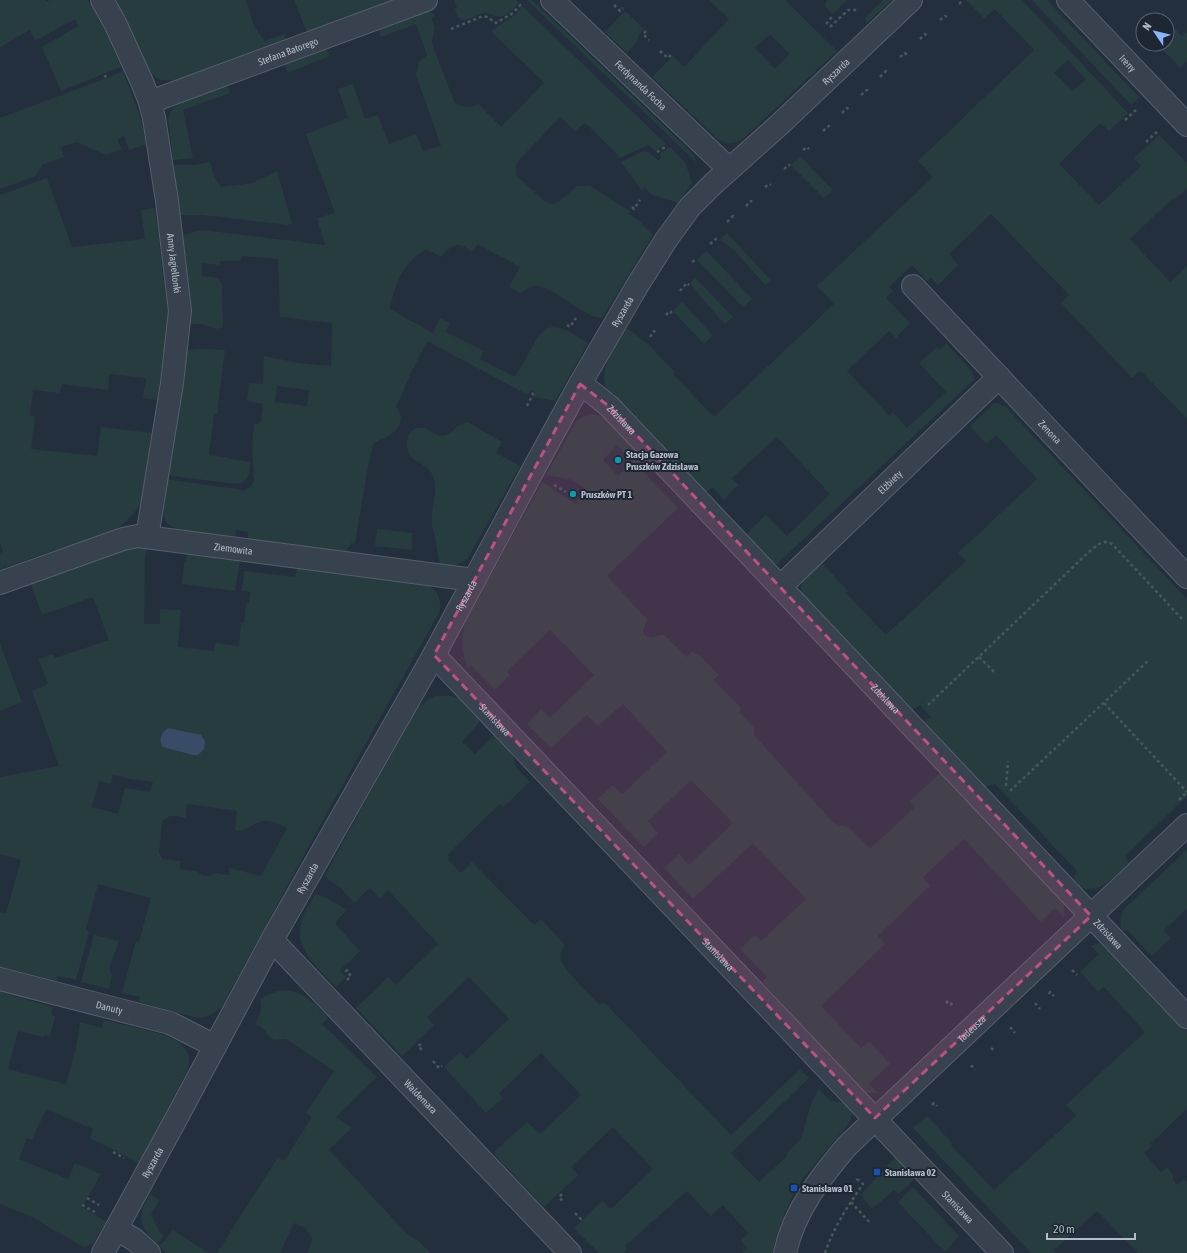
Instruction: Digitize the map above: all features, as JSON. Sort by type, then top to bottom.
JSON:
[{"type":"street","name":"Anny Jagiellonki","points":[[102,0],[115,23],[150,102],[162,161],[180,311],[172,383],[147,537]]},
{"type":"street","name":"Stefana Batorego","points":[[150,102],[426,0]]},
{"type":"street","name":"Ferdynanda Focha","points":[[552,0],[729,169]]},
{"type":"street","name":"Ryszarda","points":[[103,1253],[272,940],[434,655],[580,384],[668,237],[690,207],[713,184],[779,125],[910,0]]},
{"type":"street","name":"Ireny","points":[[1068,0],[1187,125]]},
{"type":"street","name":"Zenona","points":[[913,286],[1187,577]]},
{"type":"street","name":"Elżbiety","points":[[780,587],[999,377]]},
{"type":"street","name":"Zdzisława","points":[[580,384],[610,407],[1187,1017]]},
{"type":"street","name":"Ziemowita","points":[[0,583],[123,539],[138,536],[474,580]]},
{"type":"street","name":"Stanisława","points":[[434,655],[1002,1253]]},
{"type":"street","name":"Tadeusza","points":[[785,1253],[787,1242],[797,1217],[809,1195],[826,1170],[847,1146],[1187,825]]},
{"type":"street","name":"Waldemara","points":[[272,940],[570,1253]]},
{"type":"street","name":"Danuty","points":[[0,979],[170,1023],[215,1046]]},
{"type":"street","points":[[116,1229],[135,1240],[149,1253]]},
{"type":"path","points":[[959,4],[963,0]]},
{"type":"path","points":[[451,29],[483,16],[487,16],[496,24],[513,13],[523,2]]},
{"type":"path","points":[[614,6],[620,11],[623,8]]},
{"type":"path","points":[[830,27],[848,10],[859,10]]},
{"type":"path","points":[[826,24],[831,18],[830,16]]},
{"type":"path","points":[[940,20],[945,16],[947,17]]},
{"type":"path","points":[[646,31],[643,34],[649,40]]},
{"type":"path","points":[[920,39],[926,34],[927,36]]},
{"type":"path","points":[[660,51],[668,58],[671,55]]},
{"type":"path","points":[[900,57],[905,53],[907,55]]},
{"type":"path","points":[[880,77],[886,72],[887,73]]},
{"type":"path","points":[[862,95],[867,90],[868,92]]},
{"type":"path","points":[[1125,120],[1140,106]]},
{"type":"path","points":[[842,113],[847,108],[849,110]]},
{"type":"path","points":[[823,131],[830,126],[831,127]]},
{"type":"path","points":[[1146,142],[1161,128]]},
{"type":"path","points":[[657,152],[671,144]]},
{"type":"path","points":[[803,150],[807,147],[809,148]]},
{"type":"path","points":[[784,169],[789,165],[790,166]]},
{"type":"path","points":[[765,187],[769,184],[771,185]]},
{"type":"path","points":[[632,207],[634,209],[640,200]]},
{"type":"path","points":[[746,206],[751,201],[752,202]]},
{"type":"path","points":[[727,222],[733,216],[735,218]]},
{"type":"path","points":[[710,244],[717,238],[719,240]]},
{"type":"path","points":[[692,262],[695,260],[696,261]]},
{"type":"path","points":[[680,291],[687,283],[689,285]]},
{"type":"path","points":[[666,315],[670,311],[672,313]]},
{"type":"path","points":[[567,325],[570,327],[576,318]]},
{"type":"path","points":[[650,337],[654,331],[656,333]]},
{"type":"path","points":[[527,406],[533,394],[530,392]]},
{"type":"path","points":[[933,711],[928,705],[1101,542],[1108,542],[1113,545],[1183,620]]},
{"type":"path","points":[[979,657],[996,674]]},
{"type":"path","points":[[1000,781],[1010,791],[1149,660]]},
{"type":"path","points":[[1104,703],[1187,792],[1176,802]]},
{"type":"path","points":[[1006,786],[1008,761]]},
{"type":"path","points":[[1047,995],[1050,992],[1054,996]]},
{"type":"path","points":[[946,1001],[950,1005],[955,1001]]},
{"type":"path","points":[[421,1044],[418,1046],[423,1051]]},
{"type":"path","points":[[988,1051],[992,1047],[995,1051]]},
{"type":"path","points":[[433,1061],[439,1068],[442,1066]]},
{"type":"path","points":[[929,1108],[934,1103],[937,1106]]},
{"type":"path","points":[[825,1253],[828,1242],[837,1225],[863,1184],[857,1179],[861,1174]]},
{"type":"path","points":[[562,1194],[559,1197],[564,1203]]},
{"type":"path","points":[[851,1202],[870,1224]]},
{"type":"path","points":[[575,1213],[581,1219],[583,1216]]},
{"type":"highlighted area","points":[[580,384],[610,407],[1091,916],[875,1118],[434,655]]},
{"type":"green space","points":[[0,0],[45,0],[46,2],[50,0],[88,0],[106,32],[121,67],[61,91],[42,47],[78,26],[75,19],[35,41],[30,30],[0,47]]},
{"type":"green space","points":[[114,0],[246,0],[254,26],[264,41],[284,34],[287,41],[175,81],[161,80],[151,74]]},
{"type":"green space","points":[[294,0],[396,0],[307,33]]},
{"type":"green space","points":[[454,0],[516,0],[519,3],[508,13],[502,16],[498,17],[485,13],[462,20],[457,16],[455,9],[457,8]]},
{"type":"green space","points":[[527,0],[532,0],[689,150],[694,156],[696,162]]},
{"type":"green space","points":[[709,0],[785,0],[837,51],[745,137],[732,143],[718,139],[652,77],[673,56],[684,67],[729,19]],"holes":[[[770,34],[790,54],[775,69],[755,48]]]},
{"type":"green space","points":[[827,0],[848,0],[832,14],[825,6]]},
{"type":"green space","points":[[883,0],[892,0],[867,23],[865,18]]},
{"type":"green space","points":[[966,0],[1022,0],[1128,113],[1109,131],[1100,123],[1059,164],[1099,205],[1141,166],[1134,158],[1159,135],[1187,163],[1187,189],[1174,200],[1172,199],[1130,239],[1170,282],[1187,266],[1187,419],[1141,371],[1132,378],[1061,303],[1069,295],[991,214],[949,254],[958,265],[938,285],[931,278],[927,281],[912,265],[889,287],[893,291],[886,298],[910,323],[896,338],[889,331],[847,371],[889,415],[893,412],[907,428],[946,392],[919,363],[937,347],[940,350],[946,343],[971,370],[975,379],[781,560],[778,565],[771,562],[745,537],[766,515],[787,536],[830,494],[777,437],[732,478],[738,485],[724,500],[712,487],[704,494],[608,392],[604,376],[609,359],[627,328],[649,345],[675,372],[673,374],[714,417],[834,304],[817,286],[933,177],[918,161],[1034,50],[995,9],[984,18]],"holes":[[[1068,60],[1086,79],[1073,91],[1054,73]]]},
{"type":"green space","points":[[1032,0],[1047,0],[1139,97],[1132,104],[1130,104]]},
{"type":"green space","points":[[522,6],[666,144],[655,151],[649,145],[619,158],[616,153],[585,123],[575,131],[560,117],[520,159],[516,166],[517,176],[544,201],[553,204],[561,200],[577,186],[590,186],[630,211],[629,214],[640,222],[653,235],[602,318],[594,317],[585,313],[557,295],[540,287],[532,286],[520,293],[509,287],[520,267],[478,244],[472,252],[459,245],[452,247],[441,257],[426,249],[411,261],[401,274],[394,291],[390,309],[433,333],[440,318],[450,323],[446,332],[484,351],[480,359],[515,377],[539,335],[546,328],[552,327],[563,329],[573,334],[588,343],[555,401],[533,397],[535,392],[531,390],[528,395],[427,341],[396,407],[401,416],[398,427],[389,436],[373,444],[355,544],[351,543],[345,554],[248,542],[248,532],[236,530],[235,540],[181,532],[172,527],[166,522],[163,515],[168,479],[244,490],[251,487],[254,481],[252,447],[254,424],[258,424],[261,420],[263,404],[247,401],[249,383],[263,384],[264,356],[299,363],[331,366],[332,323],[280,317],[278,259],[241,256],[240,261],[220,261],[220,265],[202,263],[202,276],[218,278],[222,283],[223,327],[217,329],[202,324],[190,324],[182,235],[202,230],[325,245],[317,218],[335,213],[306,134],[348,118],[338,89],[353,84],[365,119],[378,115],[389,144],[416,134],[423,151],[441,146],[416,75],[419,62],[427,55],[416,24],[381,37],[378,29],[427,10],[434,14],[435,17],[431,18],[435,27],[432,41],[433,47],[455,103],[466,106],[478,104],[501,127],[544,83],[491,31],[515,15]],"holes":[[[277,386],[308,390],[307,406],[275,402]]]},
{"type":"green space","points":[[625,11],[644,29],[639,35],[636,43],[627,53],[605,32]]},
{"type":"green space","points":[[1175,29],[1182,36],[1187,32],[1187,61],[1180,68],[1165,52],[1175,52]]},
{"type":"green space","points":[[326,48],[330,56],[287,73],[285,64]]},
{"type":"green space","points":[[123,71],[142,122],[147,144],[129,150],[124,136],[117,139],[122,149],[106,155],[77,142],[61,147],[64,157],[42,165],[36,176],[0,189],[0,118]]},
{"type":"green space","points":[[227,84],[230,93],[183,110],[193,158],[173,160],[168,119],[172,109],[185,100]]},
{"type":"green space","points":[[670,147],[685,162],[692,183],[678,203],[653,195],[644,188],[642,191],[621,162],[644,151],[648,152],[659,161],[661,156],[659,154]]},
{"type":"green space","points":[[800,156],[833,190],[824,198],[791,165]]},
{"type":"green space","points":[[210,162],[214,176],[221,187],[253,183],[277,171],[292,223],[288,225],[202,215],[179,215],[174,165],[194,165]]},
{"type":"green space","points":[[47,178],[72,247],[145,239],[141,210],[155,208],[165,291],[169,309],[168,327],[157,400],[143,398],[146,378],[109,374],[108,390],[62,384],[60,393],[33,390],[30,415],[35,417],[31,449],[97,456],[101,427],[152,433],[142,499],[137,509],[130,518],[112,531],[0,569],[0,553],[3,552],[0,543],[0,195]]},
{"type":"green space","points":[[727,233],[771,280],[765,285],[735,251],[720,239]]},
{"type":"green space","points":[[707,251],[752,299],[743,307],[697,260]]},
{"type":"green space","points":[[695,278],[733,317],[725,324],[690,283]]},
{"type":"green space","points":[[682,302],[713,335],[704,344],[673,311]]},
{"type":"green space","points":[[187,350],[225,350],[217,414],[214,414],[209,455],[250,462],[247,479],[242,483],[238,484],[169,475]]},
{"type":"green space","points":[[993,403],[998,403],[1005,406],[1187,599],[1187,796],[1125,856],[1129,863],[1103,886],[1096,888],[1088,889],[1071,882],[1077,871],[995,784],[982,788],[923,725],[928,718],[932,718],[920,705],[913,709],[905,707],[802,595],[802,581],[820,561],[848,591],[846,593],[886,635],[966,561],[958,553],[1037,479],[996,435],[986,444],[970,426]]},
{"type":"green space","points":[[590,414],[603,416],[645,458],[638,466],[678,508],[607,576],[647,619],[643,630],[644,635],[653,637],[664,635],[686,657],[692,652],[700,656],[719,675],[714,680],[741,708],[739,712],[754,728],[754,735],[833,822],[839,826],[850,828],[870,849],[915,807],[910,801],[942,771],[1061,899],[1064,905],[1064,918],[1055,908],[1041,922],[964,839],[923,877],[930,886],[878,936],[885,944],[821,1006],[861,1048],[869,1041],[890,1064],[869,1084],[878,1093],[862,1091],[759,985],[767,977],[740,949],[755,935],[761,941],[806,899],[753,843],[693,899],[664,868],[679,854],[689,865],[733,823],[691,780],[648,821],[658,833],[644,847],[598,799],[613,785],[622,794],[667,752],[623,704],[598,726],[587,715],[551,748],[527,724],[541,709],[550,718],[594,675],[550,630],[507,671],[510,675],[495,690],[471,665],[467,668],[462,644],[466,620],[542,482],[576,504],[585,488],[572,480],[546,475],[576,422],[580,418]],"holes":[[[617,445],[632,461],[618,476],[603,460]]]},
{"type":"green space","points":[[467,422],[502,442],[496,453],[520,466],[468,558],[456,565],[440,566],[432,526],[435,482],[427,467],[411,456],[408,451],[408,439],[411,432],[417,428],[425,428],[437,435],[442,436],[451,432],[459,425]]},
{"type":"green space","points":[[377,529],[412,533],[412,550],[375,546]]},
{"type":"green space","points":[[148,545],[145,557],[144,624],[160,624],[160,609],[181,610],[178,647],[214,651],[215,643],[239,646],[241,623],[244,623],[246,603],[249,603],[250,592],[242,591],[244,571],[295,577],[297,567],[428,585],[438,596],[440,603],[440,611],[328,811],[222,1006],[216,1012],[206,1017],[194,1017],[139,1002],[140,997],[122,993],[136,941],[139,942],[151,898],[98,884],[86,929],[89,932],[76,980],[57,976],[56,981],[0,968],[0,912],[6,913],[21,860],[0,854],[0,777],[59,766],[32,691],[48,684],[38,659],[53,654],[55,658],[109,640],[93,597],[42,615],[30,582],[122,550]],"holes":[[[113,775],[153,782],[150,792],[125,788],[118,814],[92,807],[99,781],[111,784]],[[187,804],[237,811],[235,830],[243,830],[263,821],[273,822],[287,828],[261,876],[229,868],[229,875],[215,873],[209,876],[203,876],[197,871],[180,869],[180,861],[163,859],[159,853],[162,822],[170,816],[186,818]]]},
{"type":"green space","points":[[187,553],[240,560],[235,591],[182,584],[184,563],[186,562]]},
{"type":"green space","points":[[0,644],[22,702],[0,711]]},
{"type":"green space","points":[[436,696],[452,696],[464,700],[479,718],[479,723],[462,742],[475,754],[494,735],[513,755],[516,767],[530,782],[503,807],[500,804],[448,854],[449,861],[461,873],[472,862],[534,925],[541,919],[565,945],[561,952],[560,958],[572,976],[600,1005],[604,1002],[605,1003],[731,1135],[800,1069],[809,1078],[731,1153],[759,1182],[787,1156],[786,1154],[801,1139],[812,1101],[819,1089],[831,1101],[844,1103],[850,1106],[852,1112],[848,1125],[809,1170],[792,1197],[784,1215],[772,1253],[742,1253],[747,1248],[741,1241],[748,1233],[723,1205],[711,1216],[687,1191],[625,1246],[627,1249],[624,1253],[599,1253],[574,1228],[602,1201],[611,1209],[653,1169],[613,1127],[571,1167],[578,1175],[544,1207],[495,1155],[495,1151],[527,1122],[540,1134],[581,1095],[541,1053],[499,1093],[503,1098],[486,1113],[444,1067],[460,1052],[467,1059],[509,1019],[469,977],[427,1017],[434,1025],[402,1056],[356,1008],[388,977],[396,985],[438,944],[388,890],[380,899],[370,888],[354,903],[341,888],[329,880],[325,875],[417,708],[429,699]]},
{"type":"green space","points":[[1187,850],[1187,908],[1164,930],[1171,938],[1152,956],[1127,930],[1122,931],[1120,922],[1121,916],[1126,907]]},
{"type":"green space","points":[[315,894],[331,900],[347,910],[337,920],[336,925],[360,951],[340,970],[346,977],[336,987],[308,957],[301,939],[300,929],[302,919]]},
{"type":"green space","points":[[94,935],[119,941],[109,969],[112,975],[109,989],[81,982]]},
{"type":"green space","points":[[1099,943],[1110,951],[1187,1031],[1187,1109],[1150,1144],[1152,1146],[1144,1153],[1161,1172],[1167,1167],[1173,1174],[1173,1180],[1177,1185],[1184,1179],[1187,1182],[1187,1253],[1138,1253],[1097,1211],[1054,1250],[1056,1253],[1031,1253],[913,1128],[927,1116],[952,1143],[951,1145],[994,1190],[1075,1117],[1076,1115],[1066,1105],[1145,1032],[1104,987],[1098,992],[1080,972],[1099,954],[1091,946]]},
{"type":"green space","points":[[287,990],[301,994],[313,1002],[328,1018],[322,1024],[377,1077],[336,1117],[352,1128],[329,1150],[407,1234],[419,1241],[430,1253],[307,1253],[312,1238],[305,1228],[294,1223],[280,1253],[217,1253],[278,1157],[284,1161],[312,1117],[306,1113],[334,1071],[286,1039],[274,1040],[262,1027],[255,1024],[261,1010],[260,999],[279,991]]},
{"type":"green space","points":[[0,992],[53,1007],[51,1015],[55,1016],[50,1036],[44,1035],[44,1037],[18,1031],[8,1069],[66,1084],[76,1048],[80,1022],[102,1028],[104,1020],[159,1033],[176,1041],[183,1046],[187,1052],[189,1061],[187,1071],[139,1163],[90,1138],[93,1129],[46,1109],[32,1140],[27,1138],[19,1159],[68,1179],[75,1163],[101,1174],[82,1207],[106,1221],[93,1244],[84,1247],[30,1216],[0,1204]]},
{"type":"green space","points":[[897,1155],[917,1177],[898,1194],[894,1190],[872,1209],[861,1195]]},
{"type":"green space","points":[[913,1187],[959,1236],[945,1252],[898,1202]]},
{"type":"green space","points":[[150,1194],[159,1200],[151,1214],[160,1233],[164,1236],[157,1244],[143,1226],[141,1214]]},
{"type":"green space","points":[[173,1230],[209,1253],[166,1253],[159,1246]]},
{"type":"water","points":[[168,728],[201,735],[205,741],[204,749],[198,755],[193,755],[163,747],[161,744],[161,737]]},
{"type":"place","name":"Stacja Gazowa Pruszków Zdzisława","points":[[618,460]]},
{"type":"place","name":"Pruszków PT 1","points":[[573,494]]},
{"type":"place","name":"Stanisława 02","points":[[877,1172]]},
{"type":"place","name":"Stanisława 01","points":[[794,1188]]}]
